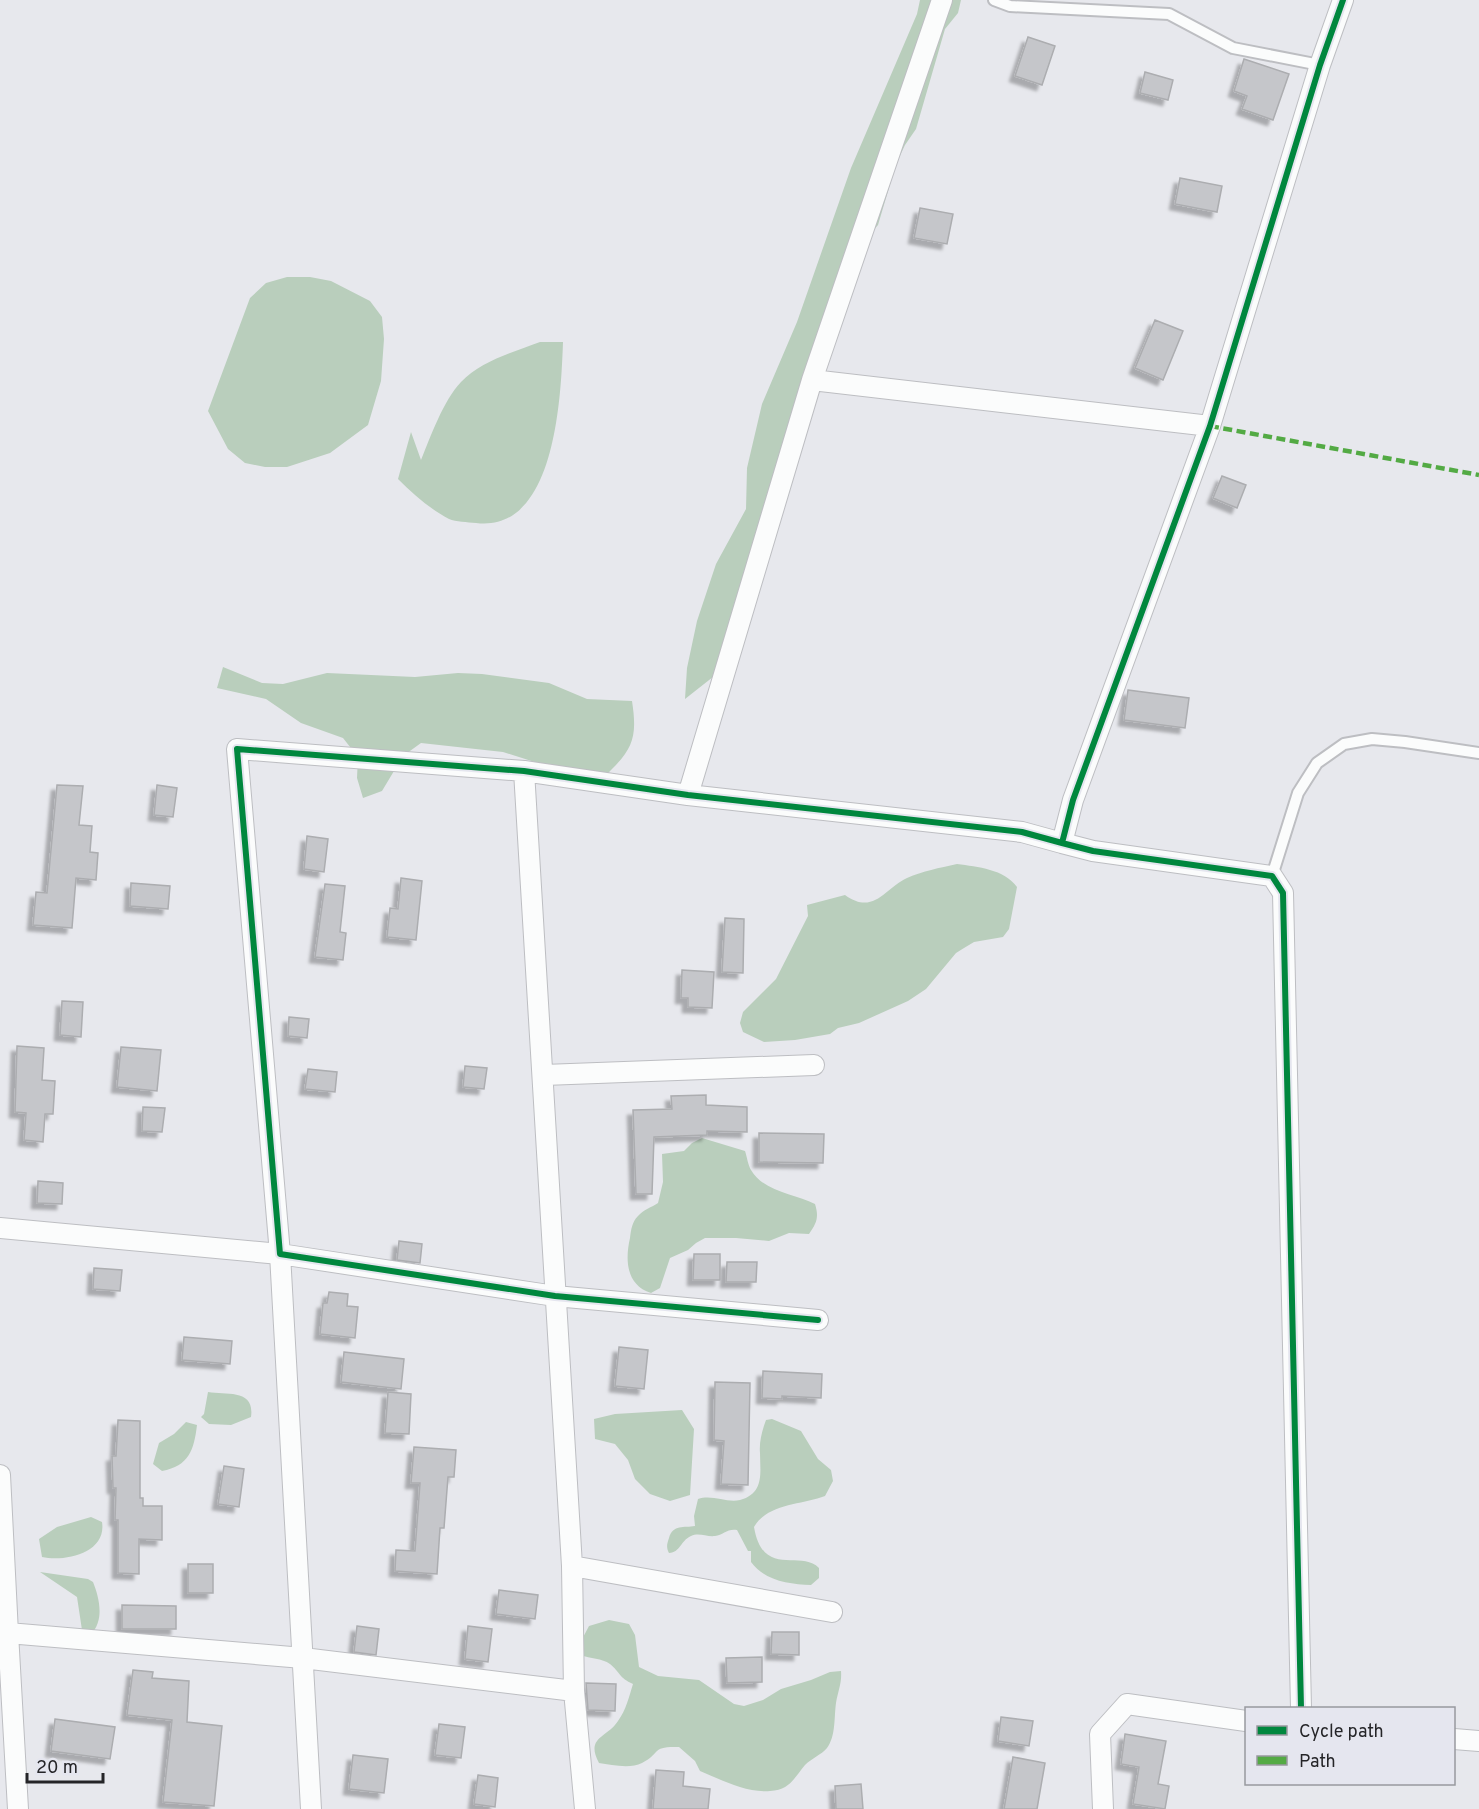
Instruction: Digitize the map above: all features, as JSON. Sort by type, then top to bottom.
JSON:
[{"type":"street","points":[[688,795],[812,380],[942,0]]},
{"type":"street","points":[[1062,843],[1073,801],[1210,426],[1320,65],[1343,0]]},
{"type":"street","points":[[812,380],[1210,426]]},
{"type":"street","points":[[311,1809],[280,1254],[237,749],[524,771],[688,795],[1022,832],[1093,851],[1272,876],[1283,893],[1301,1707]]},
{"type":"street","points":[[524,771],[572,1566],[574,1691],[585,1809]]},
{"type":"street","points":[[544,1075],[814,1065]]},
{"type":"street","points":[[0,1228],[280,1254],[555,1296],[818,1320]]},
{"type":"street","points":[[0,1475],[4,1632],[18,1809]]},
{"type":"street","points":[[572,1566],[832,1612]]},
{"type":"street","points":[[4,1632],[303,1658],[574,1691]]},
{"type":"street","points":[[1103,1809],[1100,1734],[1127,1704],[1245,1721]]},
{"type":"street","points":[[1455,1739],[1479,1741]]},
{"type":"lane","points":[[994,0],[1010,6],[1168,14],[1233,48],[1320,65]]},
{"type":"lane","points":[[1272,876],[1298,793],[1317,763],[1344,744],[1372,739],[1479,753]]},
{"type":"green space","points":[[920,0],[961,0],[958,13],[945,29],[916,129],[896,164],[878,225],[864,241],[718,673],[685,699],[687,668],[697,621],[716,564],[746,509],[747,468],[762,404],[797,322],[851,168],[917,14]]},
{"type":"green space","points":[[287,277],[310,277],[331,281],[370,301],[382,317],[384,339],[381,381],[368,425],[330,453],[287,467],[265,467],[245,463],[228,449],[208,411],[250,298],[266,283]]},
{"type":"green space","points":[[540,342],[563,342],[556,426],[549,456],[538,484],[523,507],[503,520],[476,523],[449,519],[422,501],[398,479],[411,432],[421,460],[443,409],[461,382],[478,368]]},
{"type":"green space","points":[[223,667],[262,683],[283,684],[327,673],[415,677],[458,673],[549,683],[587,699],[632,701],[633,735],[627,751],[604,777],[544,765],[503,752],[421,743],[403,756],[382,791],[363,798],[357,778],[358,757],[343,738],[301,723],[266,699],[217,688]]},
{"type":"green space","points":[[957,864],[998,873],[1012,881],[1017,887],[1009,929],[1003,937],[974,942],[956,953],[926,989],[908,1001],[859,1023],[838,1028],[830,1034],[764,1042],[743,1032],[740,1023],[743,1012],[776,979],[808,916],[807,905],[845,895],[864,903],[872,901],[907,878]]},
{"type":"green space","points":[[702,1138],[745,1151],[751,1170],[764,1183],[780,1192],[815,1204],[817,1216],[815,1223],[809,1234],[789,1233],[769,1241],[705,1238],[688,1250],[670,1258],[660,1288],[651,1293],[636,1284],[629,1271],[628,1246],[632,1226],[640,1214],[658,1203],[663,1182],[662,1154],[684,1151],[692,1143]]},
{"type":"green space","points":[[208,1392],[238,1395],[244,1398],[249,1402],[251,1417],[231,1425],[209,1424],[201,1417],[204,1414]]},
{"type":"green space","points":[[682,1410],[694,1429],[690,1495],[670,1501],[650,1494],[635,1479],[628,1460],[615,1444],[595,1439],[594,1419],[615,1414]]},
{"type":"green space","points":[[772,1419],[801,1431],[818,1459],[831,1470],[833,1481],[825,1496],[777,1509],[760,1519],[754,1527],[765,1553],[783,1560],[811,1563],[819,1568],[819,1578],[811,1585],[778,1580],[763,1573],[751,1562],[751,1551],[748,1551],[737,1530],[715,1536],[694,1535],[687,1538],[676,1551],[669,1553],[667,1549],[673,1530],[695,1526],[694,1516],[698,1499],[708,1497],[740,1500],[754,1492],[759,1481],[762,1432],[766,1420]]},
{"type":"green space","points":[[186,1422],[197,1425],[192,1449],[184,1461],[171,1469],[162,1471],[153,1464],[159,1443],[174,1434]]},
{"type":"green space","points":[[91,1517],[102,1522],[102,1533],[91,1548],[62,1558],[42,1557],[39,1539],[57,1527]]},
{"type":"green space","points":[[40,1572],[88,1579],[93,1582],[100,1608],[98,1622],[91,1634],[82,1630],[77,1597]]},
{"type":"green space","points":[[609,1620],[629,1624],[635,1635],[639,1667],[658,1676],[699,1680],[734,1704],[744,1706],[763,1700],[781,1689],[830,1672],[841,1671],[830,1743],[825,1750],[805,1765],[787,1786],[770,1791],[743,1788],[700,1771],[695,1761],[679,1747],[660,1749],[642,1763],[632,1766],[599,1763],[595,1754],[596,1743],[621,1717],[633,1684],[607,1662],[581,1655],[579,1645],[589,1626]]},
{"type":"building","points":[[1028,37],[1055,46],[1042,85],[1015,76]]},
{"type":"building","points":[[1244,59],[1289,74],[1273,120],[1242,109],[1247,96],[1234,91]]},
{"type":"building","points":[[1145,72],[1173,80],[1168,100],[1140,93]]},
{"type":"building","points":[[1180,178],[1222,186],[1217,212],[1175,204]]},
{"type":"building","points":[[920,208],[953,214],[947,244],[914,238]]},
{"type":"building","points":[[1155,320],[1183,331],[1163,380],[1135,368]]},
{"type":"building","points":[[1222,476],[1246,485],[1237,508],[1213,498]]},
{"type":"building","points":[[1128,690],[1189,698],[1185,728],[1124,720]]},
{"type":"building","points":[[57,785],[83,786],[79,825],[92,826],[90,852],[98,853],[96,880],[76,878],[72,928],[33,925],[36,892],[47,893]]},
{"type":"building","points":[[157,785],[177,788],[173,817],[154,815]]},
{"type":"building","points":[[307,836],[328,839],[324,872],[304,869]]},
{"type":"building","points":[[401,878],[422,881],[416,940],[387,937],[390,908],[398,909]]},
{"type":"building","points":[[131,883],[170,886],[168,909],[130,906]]},
{"type":"building","points":[[325,884],[345,886],[340,932],[346,933],[343,960],[315,957]]},
{"type":"building","points":[[725,918],[744,919],[743,973],[722,972]]},
{"type":"building","points":[[682,970],[714,972],[712,1008],[688,1007],[688,998],[681,998]]},
{"type":"building","points":[[62,1001],[83,1002],[81,1037],[60,1035]]},
{"type":"building","points":[[289,1017],[309,1019],[307,1038],[288,1036]]},
{"type":"building","points":[[17,1046],[44,1048],[42,1080],[55,1081],[53,1114],[45,1114],[43,1142],[24,1140],[26,1113],[15,1112]]},
{"type":"building","points":[[121,1047],[161,1050],[157,1091],[117,1087]]},
{"type":"building","points":[[465,1066],[487,1068],[484,1089],[463,1087]]},
{"type":"building","points":[[308,1069],[337,1072],[335,1092],[305,1089]]},
{"type":"building","points":[[706,1095],[706,1105],[747,1107],[747,1132],[707,1131],[707,1135],[654,1137],[652,1194],[636,1194],[633,1110],[672,1109],[671,1096]]},
{"type":"building","points":[[143,1107],[165,1108],[162,1132],[142,1131]]},
{"type":"building","points":[[759,1133],[824,1134],[823,1163],[759,1162]]},
{"type":"building","points":[[38,1181],[63,1183],[62,1204],[37,1203]]},
{"type":"building","points":[[399,1241],[422,1244],[420,1263],[397,1260]]},
{"type":"building","points":[[694,1254],[720,1254],[720,1280],[693,1280]]},
{"type":"building","points":[[727,1262],[757,1262],[756,1282],[726,1282]]},
{"type":"building","points":[[94,1268],[122,1270],[120,1291],[93,1289]]},
{"type":"building","points":[[329,1292],[348,1294],[347,1306],[358,1307],[355,1338],[320,1334],[323,1303],[327,1303]]},
{"type":"building","points":[[184,1337],[232,1341],[230,1364],[182,1360]]},
{"type":"building","points":[[619,1347],[648,1350],[644,1389],[615,1386]]},
{"type":"building","points":[[344,1352],[404,1359],[401,1389],[341,1382]]},
{"type":"building","points":[[763,1371],[822,1374],[821,1398],[782,1396],[782,1399],[762,1398]]},
{"type":"building","points":[[715,1382],[750,1383],[748,1485],[721,1484],[724,1441],[714,1440]]},
{"type":"building","points":[[388,1392],[411,1394],[409,1434],[385,1433]]},
{"type":"building","points":[[118,1420],[140,1421],[140,1498],[143,1498],[143,1506],[162,1506],[162,1540],[139,1539],[139,1574],[118,1573],[118,1520],[115,1520],[116,1488],[113,1488],[112,1456],[116,1456]]},
{"type":"building","points":[[414,1447],[456,1450],[454,1477],[448,1477],[444,1528],[440,1528],[437,1574],[395,1571],[396,1550],[415,1551],[420,1483],[411,1483]]},
{"type":"building","points":[[224,1466],[244,1469],[239,1507],[218,1504]]},
{"type":"building","points":[[188,1564],[213,1564],[213,1593],[188,1593]]},
{"type":"building","points":[[499,1590],[538,1595],[535,1619],[496,1614]]},
{"type":"building","points":[[122,1605],[176,1606],[176,1629],[122,1629]]},
{"type":"building","points":[[357,1626],[379,1629],[376,1655],[354,1652]]},
{"type":"building","points":[[468,1626],[492,1629],[488,1662],[465,1659]]},
{"type":"building","points":[[772,1632],[799,1632],[799,1655],[771,1654]]},
{"type":"building","points":[[762,1657],[762,1682],[727,1683],[726,1658]]},
{"type":"building","points":[[133,1670],[153,1672],[152,1678],[189,1681],[187,1722],[222,1726],[214,1806],[163,1802],[172,1720],[127,1715]]},
{"type":"building","points":[[586,1683],[616,1684],[615,1711],[588,1710]]},
{"type":"building","points":[[1001,1717],[1033,1721],[1029,1746],[998,1741]]},
{"type":"building","points":[[55,1719],[115,1727],[110,1759],[51,1751]]},
{"type":"building","points":[[439,1724],[465,1727],[461,1758],[435,1755]]},
{"type":"building","points":[[1125,1734],[1166,1741],[1158,1784],[1169,1786],[1165,1809],[1133,1804],[1139,1767],[1121,1764]]},
{"type":"building","points":[[353,1755],[388,1759],[384,1793],[349,1789]]},
{"type":"building","points":[[1013,1757],[1045,1763],[1037,1809],[1004,1809]]},
{"type":"building","points":[[656,1770],[684,1772],[683,1786],[710,1789],[708,1809],[653,1809]]},
{"type":"building","points":[[478,1775],[498,1778],[495,1807],[474,1804]]},
{"type":"building","points":[[861,1784],[863,1809],[836,1809],[835,1786]]},
{"type":"marked path","points":[[1210,426],[1479,475]]},
{"type":"cycle path","points":[[1301,1707],[1283,893],[1272,876],[1093,851],[1062,843],[1073,800],[1210,426],[1320,65],[1343,0]]},
{"type":"cycle path","points":[[818,1320],[555,1296],[280,1254],[237,749],[524,771],[688,795],[1022,832],[1062,843]]}]
